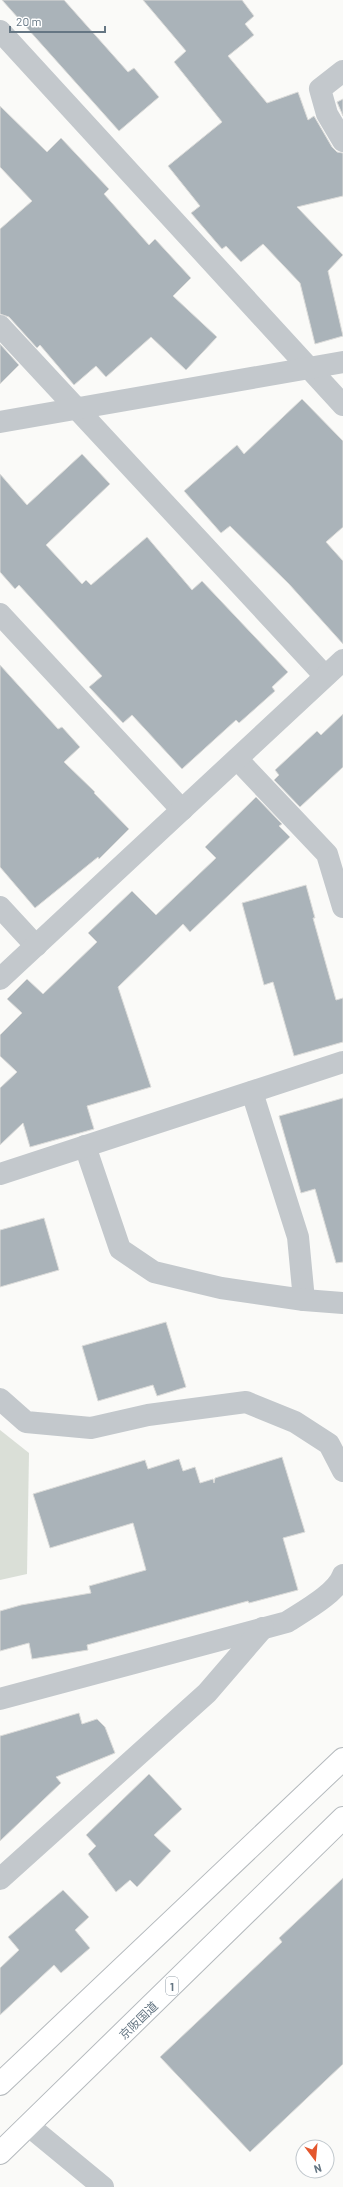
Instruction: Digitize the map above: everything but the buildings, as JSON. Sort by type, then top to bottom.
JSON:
[{"type":"highway","points":[[0,2084],[343,1759]]},
{"type":"highway","name":"京阪国道","points":[[0,2153],[343,1818]]},
{"type":"street","points":[[0,31],[343,405]]},
{"type":"street","points":[[343,70],[320,89],[327,114],[343,141]]},
{"type":"street","points":[[0,326],[325,676]]},
{"type":"street","points":[[0,422],[78,410],[343,362]]},
{"type":"street","points":[[0,614],[182,810]]},
{"type":"street","points":[[0,979],[343,660]]},
{"type":"street","points":[[237,758],[327,854],[343,908]]},
{"type":"street","points":[[0,907],[36,946]]},
{"type":"street","points":[[0,1174],[343,1062]]},
{"type":"street","points":[[252,1092],[298,1237],[304,1300]]},
{"type":"street","points":[[85,1146],[120,1249],[154,1272],[221,1288],[304,1300],[343,1303]]},
{"type":"street","points":[[0,1399],[26,1422],[91,1428],[148,1415],[246,1402],[295,1422],[329,1444],[343,1471]]},
{"type":"street","points":[[0,1699],[287,1622],[313,1605],[340,1582],[343,1575]]},
{"type":"street","points":[[0,1879],[207,1692],[263,1628]]},
{"type":"street","points":[[29,2126],[103,2187]]},
{"type":"shaded area","points":[[0,1430],[29,1453],[27,1574],[0,1580]]}]
